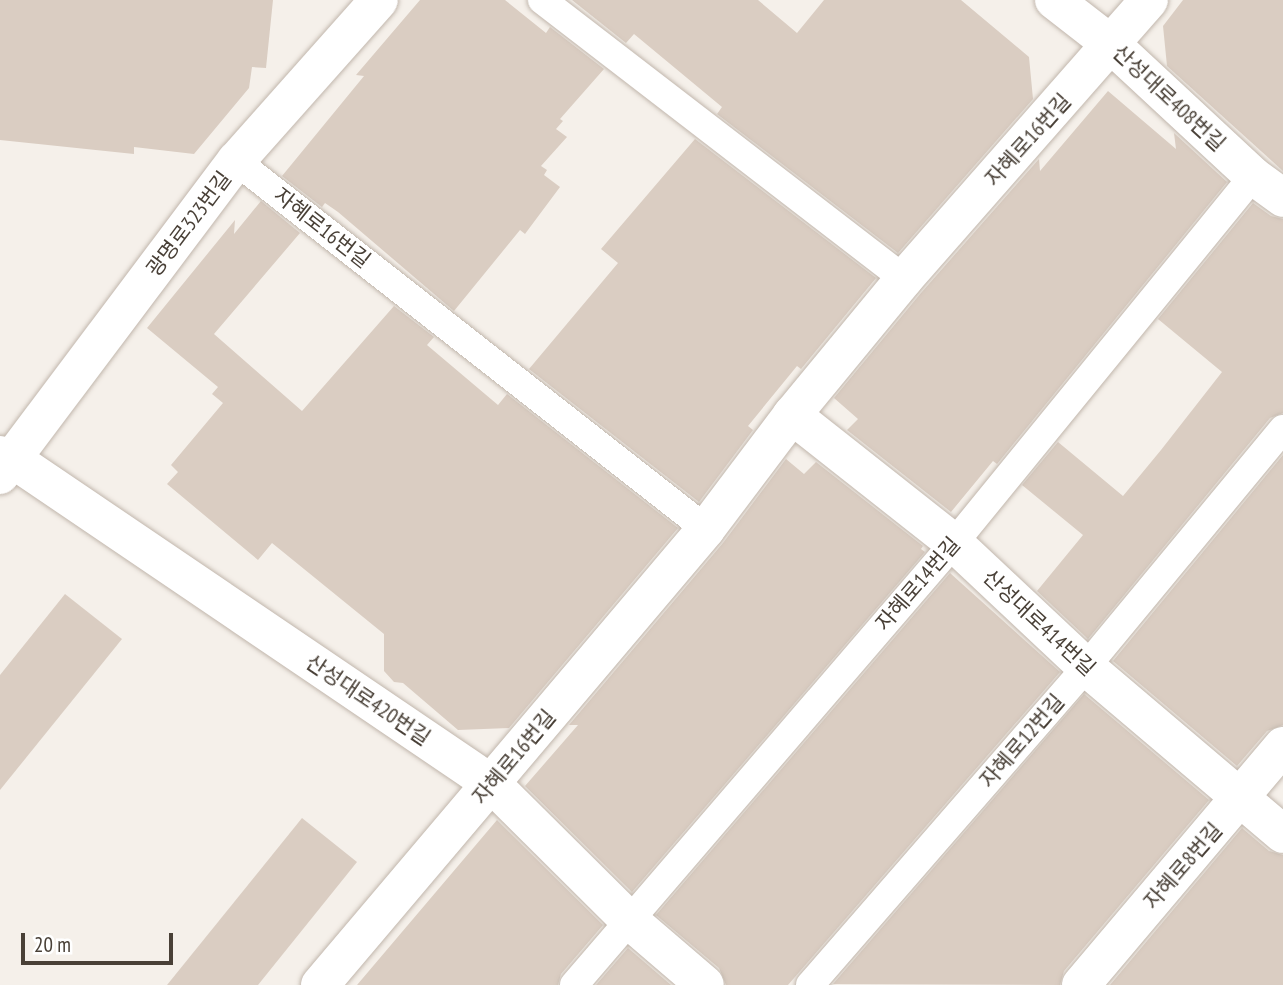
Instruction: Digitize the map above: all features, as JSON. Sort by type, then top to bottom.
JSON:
[{"type":"street","name":"광명로323번길","points":[[4,463],[236,161],[379,0]]},
{"type":"street","name":"산성대로408번길","points":[[1054,0],[1112,45],[1268,187]]},
{"type":"street","name":"자혜로16번길","points":[[320,985],[706,529],[792,415],[904,279],[1149,0]]},
{"type":"street","name":"산성대로414번길","points":[[792,415],[954,543],[1086,667],[1283,834]]},
{"type":"street","name":"산성대로420번길","points":[[4,463],[492,784],[628,919],[705,985]]},
{"type":"street","name":"자혜로8번길","points":[[1081,985],[1283,746]]},
{"type":"lane","points":[[542,0],[904,279]]},
{"type":"lane","name":"자혜로16번길","points":[[236,161],[706,529]]},
{"type":"lane","name":"자혜로14번길","points":[[574,985],[954,543],[1268,187]]},
{"type":"lane","name":"자혜로12번길","points":[[810,985],[1086,667],[1283,429]]},
{"type":"building","points":[[0,0],[273,0],[266,68],[252,67],[249,88],[194,154],[134,147],[134,154],[0,140]]},
{"type":"building","points":[[420,0],[505,0],[546,33],[550,27],[604,69],[560,119],[563,121],[556,129],[567,137],[541,166],[547,170],[544,175],[560,187],[525,234],[520,230],[454,311],[338,212],[325,203],[322,207],[282,176],[364,76],[356,75]]},
{"type":"building","points":[[572,0],[758,0],[797,33],[824,0],[961,0],[1029,57],[1033,99],[898,253],[717,114],[722,107],[634,34],[626,43]]},
{"type":"building","points":[[1183,0],[1283,0],[1283,171],[1167,66],[1163,26]]},
{"type":"building","points":[[1108,91],[1176,149],[1174,133],[1227,182],[997,464],[993,461],[951,512],[847,430],[858,419],[834,398],[921,293],[1039,159],[1040,171]]},
{"type":"building","points":[[695,139],[876,278],[801,369],[797,366],[748,426],[753,430],[699,502],[529,369],[618,263],[601,249]]},
{"type":"building","points":[[261,201],[300,233],[214,334],[302,411],[394,306],[434,337],[427,345],[498,405],[507,394],[678,528],[509,728],[458,730],[403,683],[394,682],[384,671],[384,634],[272,543],[258,560],[167,484],[178,472],[171,465],[223,403],[212,394],[218,387],[147,328],[235,220],[234,234]]},
{"type":"building","points":[[1253,203],[1271,216],[1283,219],[1283,413],[1270,418],[1088,639],[1037,591],[1083,535],[1022,485],[1058,442],[1123,496],[1161,450],[1222,372],[1158,319]]},
{"type":"building","points":[[1283,455],[1283,725],[1267,731],[1237,766],[1113,661]]},
{"type":"building","points":[[786,459],[804,474],[816,462],[923,546],[921,549],[925,552],[632,892],[525,786],[578,725],[569,725],[723,543]]},
{"type":"building","points":[[950,573],[1060,672],[788,985],[726,985],[719,968],[656,915]]},
{"type":"building","points":[[65,594],[122,639],[0,790],[0,675]]},
{"type":"building","points":[[1084,694],[1209,800],[1064,971],[1060,985],[833,984]]},
{"type":"building","points":[[302,818],[357,862],[258,985],[167,985]]},
{"type":"building","points":[[497,820],[603,925],[561,974],[558,985],[357,985]]},
{"type":"building","points":[[1242,828],[1269,851],[1283,855],[1283,985],[1110,985]]},
{"type":"building","points":[[628,948],[671,985],[596,985]]}]
